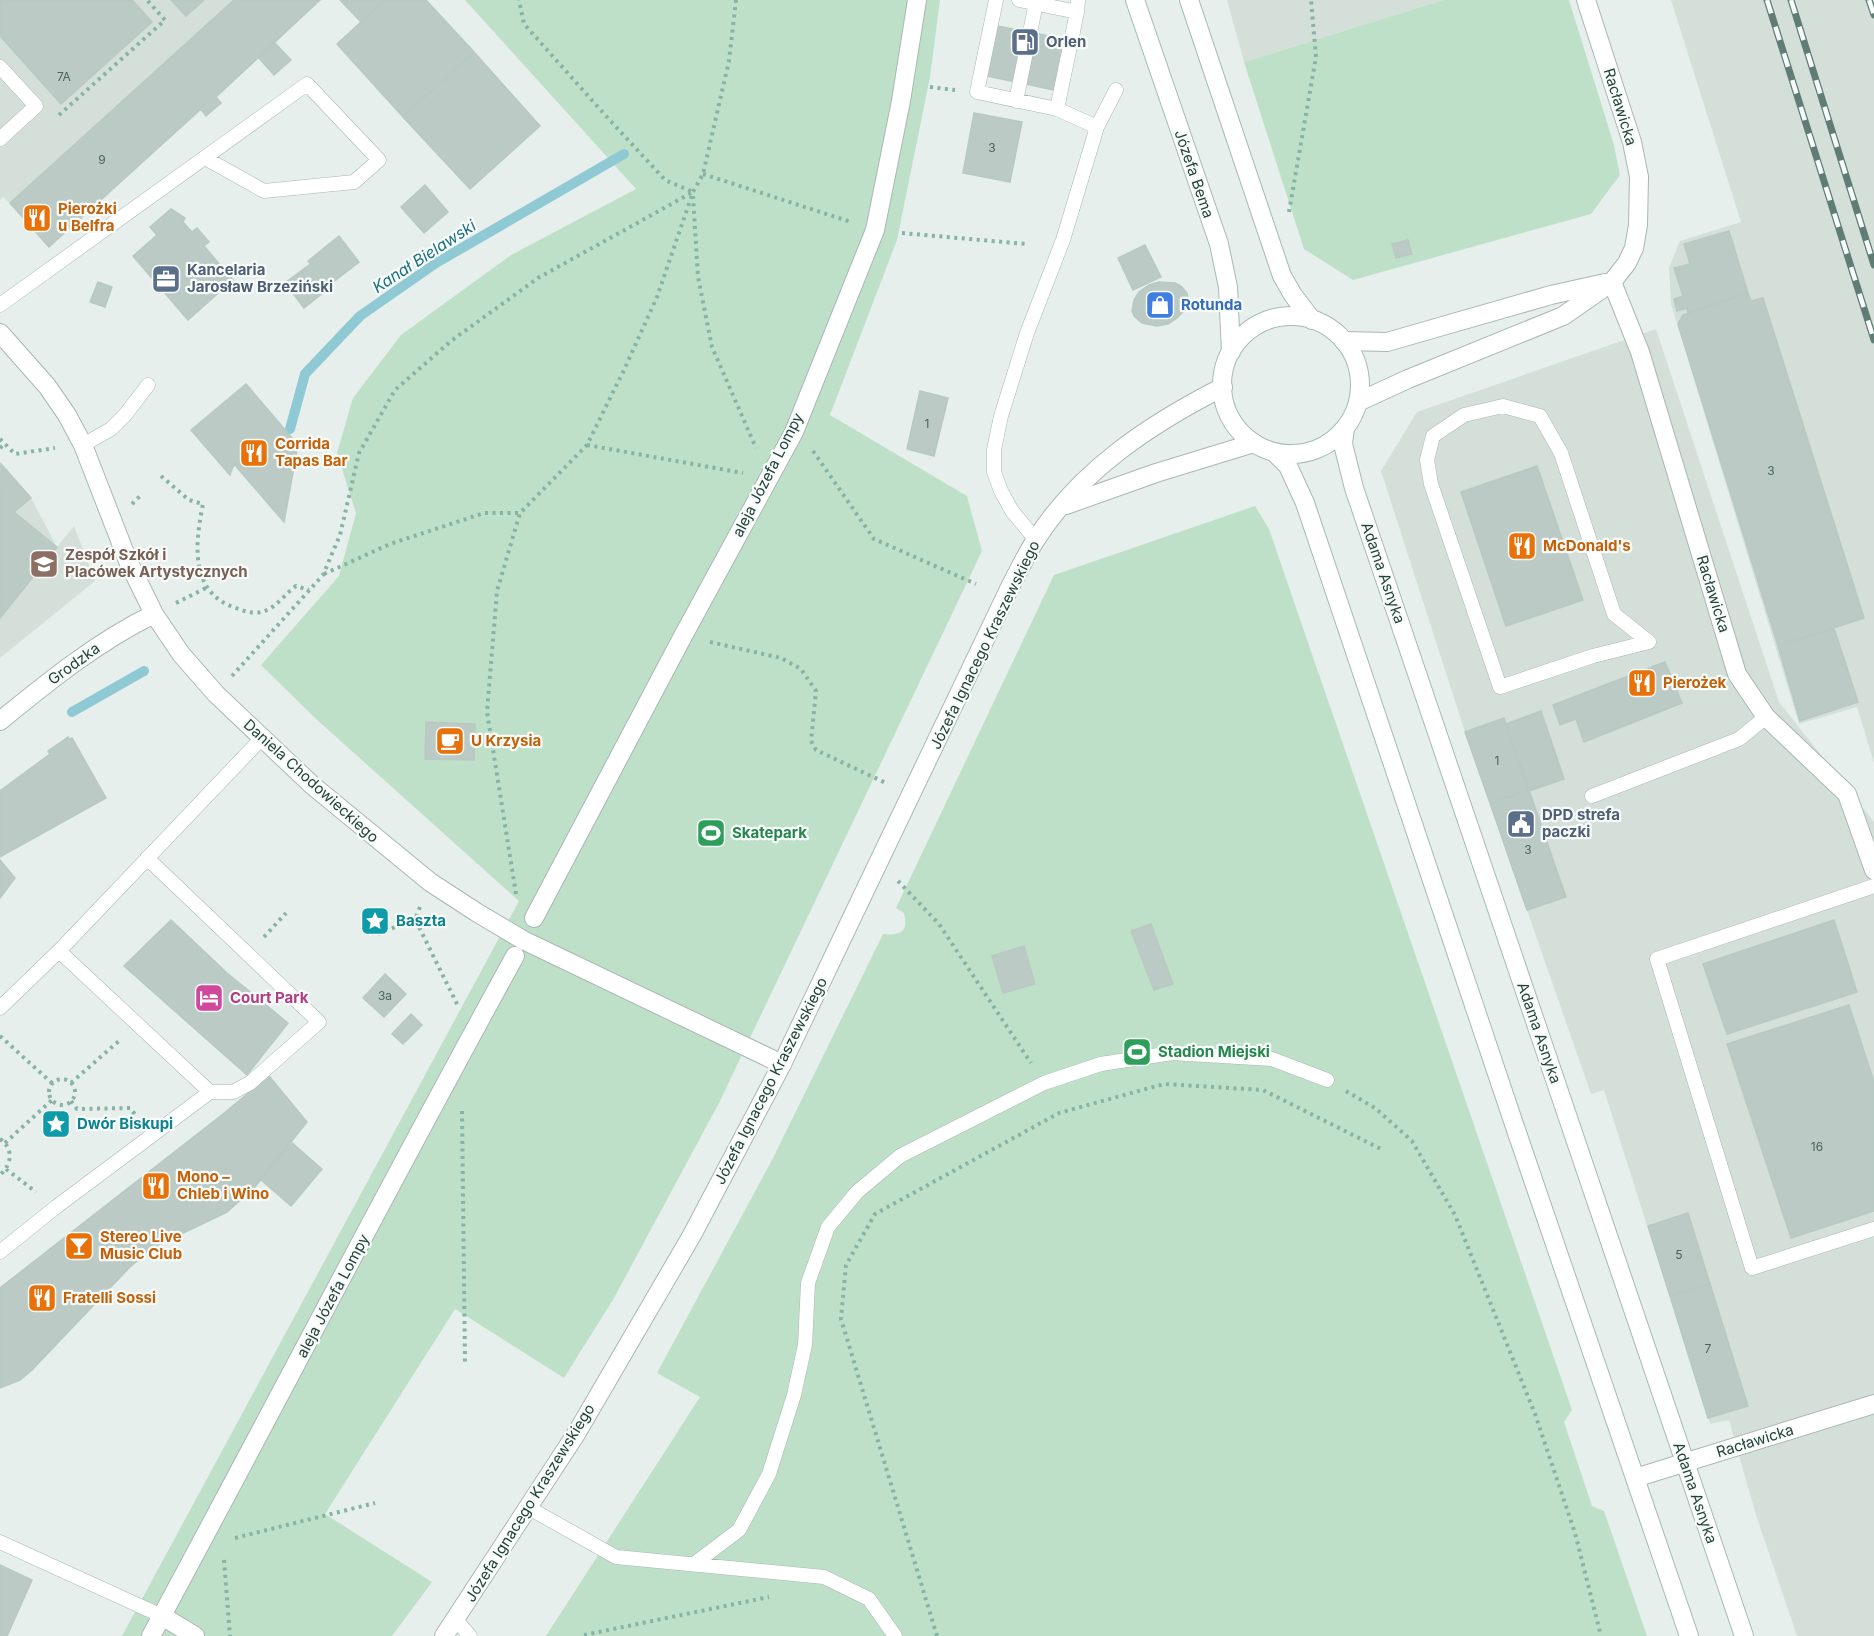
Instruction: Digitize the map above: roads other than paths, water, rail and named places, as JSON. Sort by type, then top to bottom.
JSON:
[{"type":"street","name":"aleja Józefa Lompy","points":[[534,918],[794,432],[875,230],[904,83],[917,0]]},
{"type":"street","name":"Józefa Bema","points":[[1135,0],[1219,244],[1228,287],[1231,352]]},
{"type":"street","points":[[1189,0],[1282,276],[1312,320]]},
{"type":"street","name":"Racławicka","points":[[1358,402],[1408,379],[1563,316],[1612,282],[1627,263],[1634,248],[1640,202],[1639,177],[1632,142],[1586,0]]},
{"type":"street","points":[[1344,341],[1387,342],[1551,295],[1612,282]]},
{"type":"street","name":"Racławicka","points":[[1612,282],[1641,352],[1737,674],[1766,717],[1847,794],[1874,870]]},
{"type":"street","points":[[1300,317],[1312,320],[1329,328],[1344,341],[1357,365],[1360,384],[1358,402],[1338,437],[1318,449],[1285,454],[1274,452],[1254,443],[1233,423],[1225,405],[1222,387],[1227,361],[1245,334],[1255,327],[1277,318],[1300,317]]},
{"type":"street","name":"Daniela Chodowieckiego","points":[[0,333],[47,387],[67,415],[83,445],[128,561],[154,614],[181,654],[216,694],[312,785],[430,882],[523,940],[782,1064]]},
{"type":"street","name":"Józefa Ignacego Kraszewskiego","points":[[444,1636],[576,1434],[692,1235],[782,1064],[1011,585],[1036,540],[1094,471],[1136,437],[1184,407],[1222,387]]},
{"type":"street","name":"Adama Asnyka","points":[[1345,428],[1343,444],[1354,488],[1744,1636]]},
{"type":"street","points":[[1062,507],[1166,469],[1254,443]]},
{"type":"street","points":[[1274,452],[1288,466],[1305,503],[1689,1636]]},
{"type":"street","name":"Grodzka","points":[[0,721],[74,662],[127,627],[154,614]]},
{"type":"street","name":"aleja Józefa Lompy","points":[[151,1636],[214,1537],[450,1073],[514,956]]},
{"type":"street","name":"Racławicka","points":[[1635,1478],[1874,1404]]},
{"type":"street","points":[[162,1616],[195,1636]]},
{"type":"lane","points":[[996,0],[977,92],[1057,109],[1097,127]]},
{"type":"lane","points":[[1019,0],[1078,6],[1057,109]]},
{"type":"lane","points":[[1016,101],[1036,3]]},
{"type":"lane","points":[[0,67],[36,106],[0,139]]},
{"type":"lane","points":[[0,305],[307,84],[379,160],[354,182],[264,191],[205,158]]},
{"type":"lane","points":[[1036,540],[1012,511],[994,472],[994,450],[1000,416],[1027,333],[1063,240],[1097,127],[1116,90]]},
{"type":"lane","points":[[83,445],[111,429],[148,385]]},
{"type":"lane","points":[[1503,406],[1540,416],[1561,453],[1614,614],[1649,642],[1593,656],[1500,687],[1431,484],[1427,460],[1433,436],[1464,415],[1503,406]]},
{"type":"lane","points":[[1592,796],[1739,739],[1766,717]]},
{"type":"lane","points":[[0,1008],[59,951],[262,737]]},
{"type":"lane","points":[[0,1252],[56,1207],[210,1092],[233,1092],[250,1083],[319,1022],[147,858]]},
{"type":"lane","points":[[1874,886],[1657,959],[1752,1268],[1874,1229]]},
{"type":"lane","points":[[59,951],[210,1092]]},
{"type":"lane","points":[[694,1564],[739,1530],[769,1474],[794,1395],[805,1345],[808,1283],[828,1227],[857,1192],[900,1156],[1044,1083],[1101,1064],[1172,1053],[1272,1059],[1327,1080]]},
{"type":"lane","points":[[529,1508],[616,1557],[824,1577],[869,1599],[895,1636]]},
{"type":"lane","points":[[0,1542],[162,1616]]},
{"type":"lane","points":[[456,1620],[470,1636]]},
{"type":"waterway","name":"Kanał Bielawski","points":[[290,429],[305,374],[360,316],[436,263],[624,154]]},
{"type":"waterway","name":"Kanał Bielawski","points":[[72,712],[144,671]]},
{"type":"railway","points":[[1767,0],[1874,340]]},
{"type":"railway","points":[[1791,0],[1874,265]]},
{"type":"railway","points":[[1869,0],[1874,15]]},
{"type":"place","name":"Orlen","points":[[1025,42]]},
{"type":"place","name":"Pierożki u Belfra","points":[[37,218]]},
{"type":"place","name":"Kancelaria Jarosław Brzeziński","points":[[166,279]]},
{"type":"place","name":"Rotunda","points":[[1160,305]]},
{"type":"place","name":"Corrida Tapas Bar","points":[[254,453]]},
{"type":"place","name":"McDonald's","points":[[1522,546]]},
{"type":"place","name":"Zespół Szkół i Placówek Artystycznych","points":[[44,564]]},
{"type":"place","name":"Pierożek","points":[[1642,683]]},
{"type":"place","name":"U Krzysia","points":[[450,741]]},
{"type":"place","name":"DPD strefa paczki","points":[[1521,824]]},
{"type":"place","name":"Skatepark","points":[[711,833]]},
{"type":"place","name":"Baszta","points":[[375,921]]},
{"type":"place","name":"Court Park","points":[[209,998]]},
{"type":"place","name":"Stadion Miejski","points":[[1137,1052]]},
{"type":"place","name":"Dwór Biskupi","points":[[56,1124]]},
{"type":"place","name":"Mono – Chleb i Wino","points":[[156,1186]]},
{"type":"place","name":"Stereo Live Music Club","points":[[79,1246]]},
{"type":"place","name":"Fratelli Sossi","points":[[42,1298]]}]
